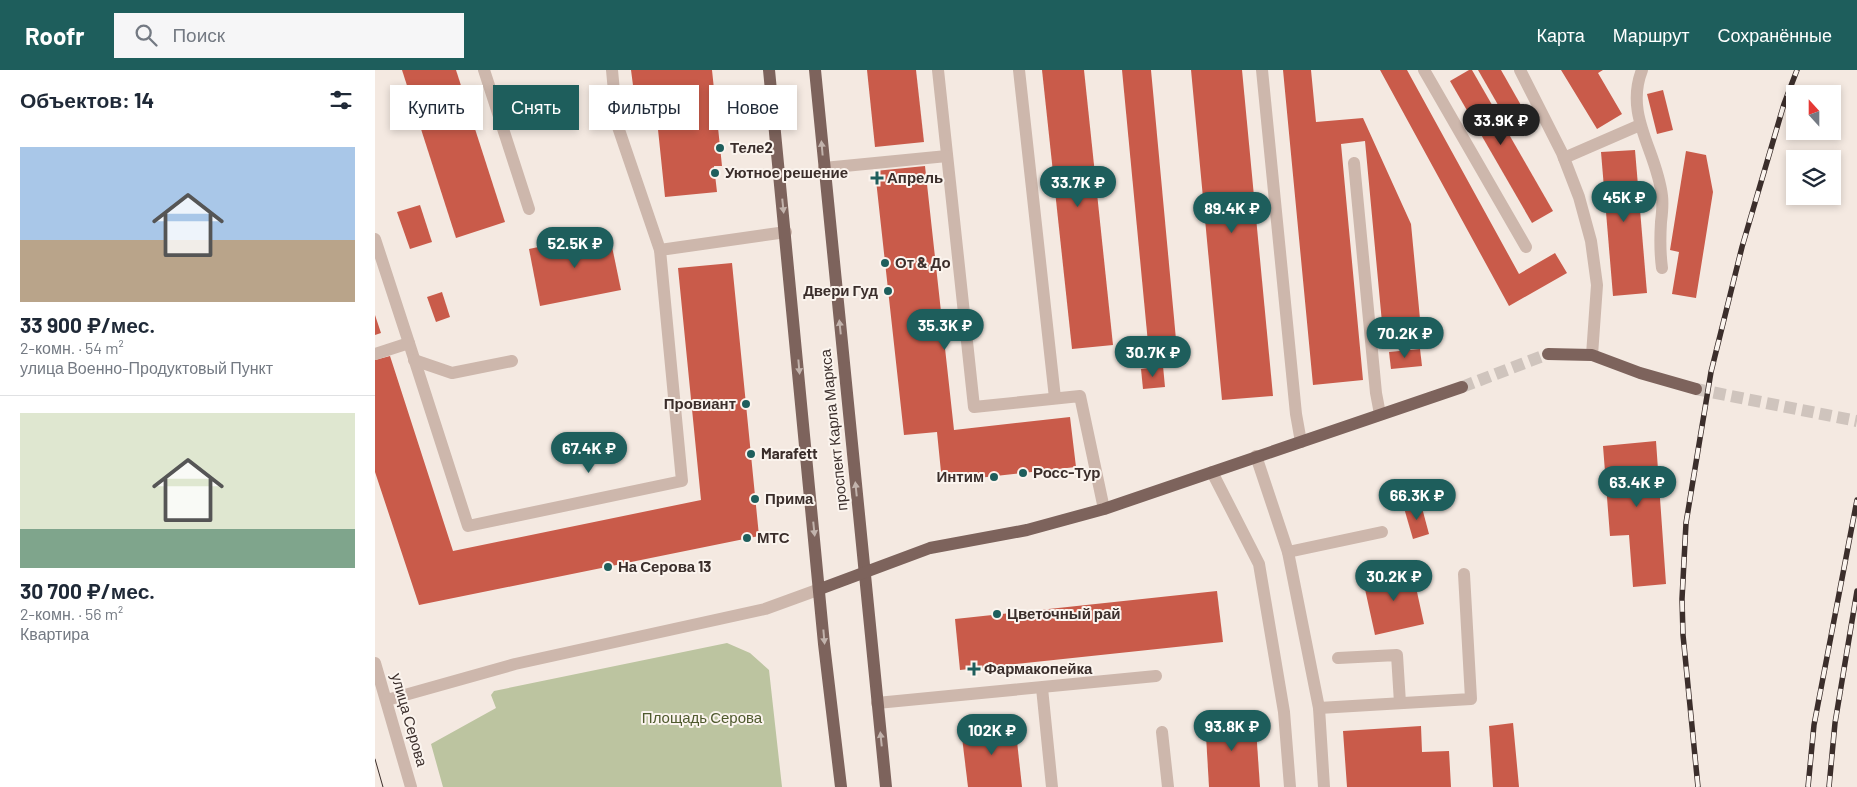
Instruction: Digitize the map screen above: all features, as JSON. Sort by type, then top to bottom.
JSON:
[{"type":"main road","name":"проспект Карла Маркса","points":[[769,70],[841,787]]},
{"type":"main road","name":"проспект Карла Маркса","points":[[815,70],[877,703],[887,787]]},
{"type":"main road","points":[[1548,354],[1592,355],[1640,373],[1696,389]]},
{"type":"main road","points":[[820,589],[930,548],[1027,530],[1104,509],[1462,387]]},
{"type":"street","points":[[484,70],[529,208]]},
{"type":"street","points":[[375,239],[468,526],[682,481],[660,250],[617,124],[611,70]]},
{"type":"street","points":[[938,70],[974,407],[1080,396],[1104,509]]},
{"type":"street","points":[[1019,70],[1055,398]]},
{"type":"street","points":[[1262,70],[1296,414],[1301,442]]},
{"type":"street","points":[[1424,70],[1526,247]]},
{"type":"street","points":[[1521,70],[1564,158],[1579,197],[1591,241],[1597,285],[1592,355]]},
{"type":"street","points":[[1642,70],[1637,82],[1636,106],[1640,125],[1657,171],[1663,197],[1660,249],[1662,268]]},
{"type":"street","points":[[1564,158],[1640,125]]},
{"type":"street","points":[[824,168],[947,156]]},
{"type":"street","points":[[1354,163],[1376,393],[1380,414]]},
{"type":"street","points":[[660,250],[786,232]]},
{"type":"street","points":[[375,354],[409,343]]},
{"type":"street","points":[[414,360],[453,373],[512,361]]},
{"type":"street","points":[[1256,456],[1288,552],[1319,708],[1324,787]]},
{"type":"street","points":[[1213,472],[1259,564],[1284,712],[1290,787]]},
{"type":"street","points":[[1288,552],[1382,532]]},
{"type":"street","points":[[1319,708],[1471,699],[1464,574]]},
{"type":"street","points":[[387,700],[515,664],[765,609],[820,589]]},
{"type":"street","points":[[1338,658],[1397,655],[1400,703]]},
{"type":"street","name":"улица Серова","points":[[375,663],[411,787]]},
{"type":"street","points":[[877,703],[1156,676]]},
{"type":"street","points":[[1042,688],[1052,787]]},
{"type":"street","points":[[1162,732],[1168,787]]},
{"type":"green space","name":"Площадь Серова","points":[[727,643],[750,653],[769,670],[782,787],[443,787],[431,744],[496,708],[491,695],[494,691]]},
{"type":"building","points":[[402,70],[456,70],[461,85],[407,85]]},
{"type":"building","points":[[631,70],[712,70],[714,85],[709,85],[709,130],[718,130],[722,166],[714,166],[717,192],[665,197],[658,130],[699,130],[699,85],[633,85]]},
{"type":"building","points":[[867,70],[916,70],[924,142],[875,147]]},
{"type":"building","points":[[1042,70],[1084,70],[1113,345],[1072,349]]},
{"type":"building","points":[[1122,70],[1151,70],[1178,361],[1150,364]]},
{"type":"building","points":[[1191,70],[1242,70],[1273,396],[1222,400]]},
{"type":"building","points":[[1283,70],[1311,70],[1316,122],[1363,118],[1411,224],[1422,340],[1384,344],[1365,141],[1341,144],[1363,380],[1313,385]]},
{"type":"building","points":[[1380,70],[1407,70],[1519,274],[1555,253],[1567,273],[1509,306]]},
{"type":"building","points":[[1472,70],[1553,211],[1532,223],[1450,81]]},
{"type":"building","points":[[1478,70],[1501,70],[1526,114],[1509,124]]},
{"type":"building","points":[[1561,70],[1603,70],[1598,73],[1622,114],[1597,129]]},
{"type":"building","points":[[1663,90],[1673,130],[1657,134],[1647,94]]},
{"type":"building","points":[[421,130],[475,130],[505,222],[456,238]]},
{"type":"building","points":[[1635,150],[1647,293],[1613,296],[1601,152]]},
{"type":"building","points":[[1686,151],[1706,155],[1713,192],[1696,298],[1672,294],[1679,252],[1670,250]]},
{"type":"building","points":[[925,166],[954,430],[1070,417],[1076,467],[942,482],[937,432],[904,435],[875,171]]},
{"type":"building","points":[[420,205],[432,242],[410,249],[397,212]]},
{"type":"building","points":[[609,232],[621,290],[540,306],[529,249]]},
{"type":"building","points":[[732,263],[759,536],[419,605],[375,472],[375,360],[390,356],[453,551],[701,500],[678,268]]},
{"type":"building","points":[[442,292],[450,317],[436,322],[427,297]]},
{"type":"building","points":[[375,315],[381,333],[375,335]]},
{"type":"building","points":[[1420,349],[1422,366],[1391,369],[1389,352]]},
{"type":"building","points":[[1163,366],[1165,387],[1143,389],[1141,369]]},
{"type":"building","points":[[1656,441],[1666,584],[1633,587],[1629,535],[1610,536],[1603,446]]},
{"type":"building","points":[[1421,504],[1429,534],[1413,539],[1404,508]]},
{"type":"building","points":[[1412,569],[1424,624],[1375,635],[1363,580]]},
{"type":"building","points":[[1217,591],[1223,642],[960,670],[955,619]]},
{"type":"building","points":[[1255,714],[1260,787],[1209,787],[1205,718]]},
{"type":"building","points":[[1015,723],[1022,787],[968,787],[961,729]]},
{"type":"building","points":[[1513,723],[1519,787],[1493,787],[1489,726]]},
{"type":"building","points":[[1421,726],[1422,752],[1449,751],[1451,787],[1347,787],[1343,731]]},
{"type":"tunnel","points":[[1462,387],[1548,354]]},
{"type":"tunnel","points":[[1696,389],[1857,421]]},
{"type":"tram line","points":[[375,759],[383,787]]},
{"type":"railway","points":[[1698,787],[1683,635],[1682,599],[1686,523],[1711,372],[1742,247],[1784,104],[1797,70]]},
{"type":"railway","points":[[1808,787],[1814,725],[1857,500]]},
{"type":"railway","points":[[1829,787],[1835,723],[1857,591]]},
{"type":"place","name":"Теле2","points":[[720,148]]},
{"type":"place","name":"Уютное решение","points":[[715,173]]},
{"type":"place","name":"Апрель","points":[[877,178]]},
{"type":"place","name":"От & До","points":[[885,263]]},
{"type":"place","name":"Двери Гуд","points":[[888,291]]},
{"type":"place","name":"Провиант","points":[[746,404]]},
{"type":"place","name":"Marafett","points":[[751,454]]},
{"type":"place","name":"Росс-Тур","points":[[1023,473]]},
{"type":"place","name":"Интим","points":[[994,477]]},
{"type":"place","name":"Прима","points":[[755,499]]},
{"type":"place","name":"МТС","points":[[747,538]]},
{"type":"place","name":"На Серова 13","points":[[608,567]]},
{"type":"place","name":"Цветочный рай","points":[[997,614]]},
{"type":"place","name":"Фармакопейка","points":[[974,669]]}]
